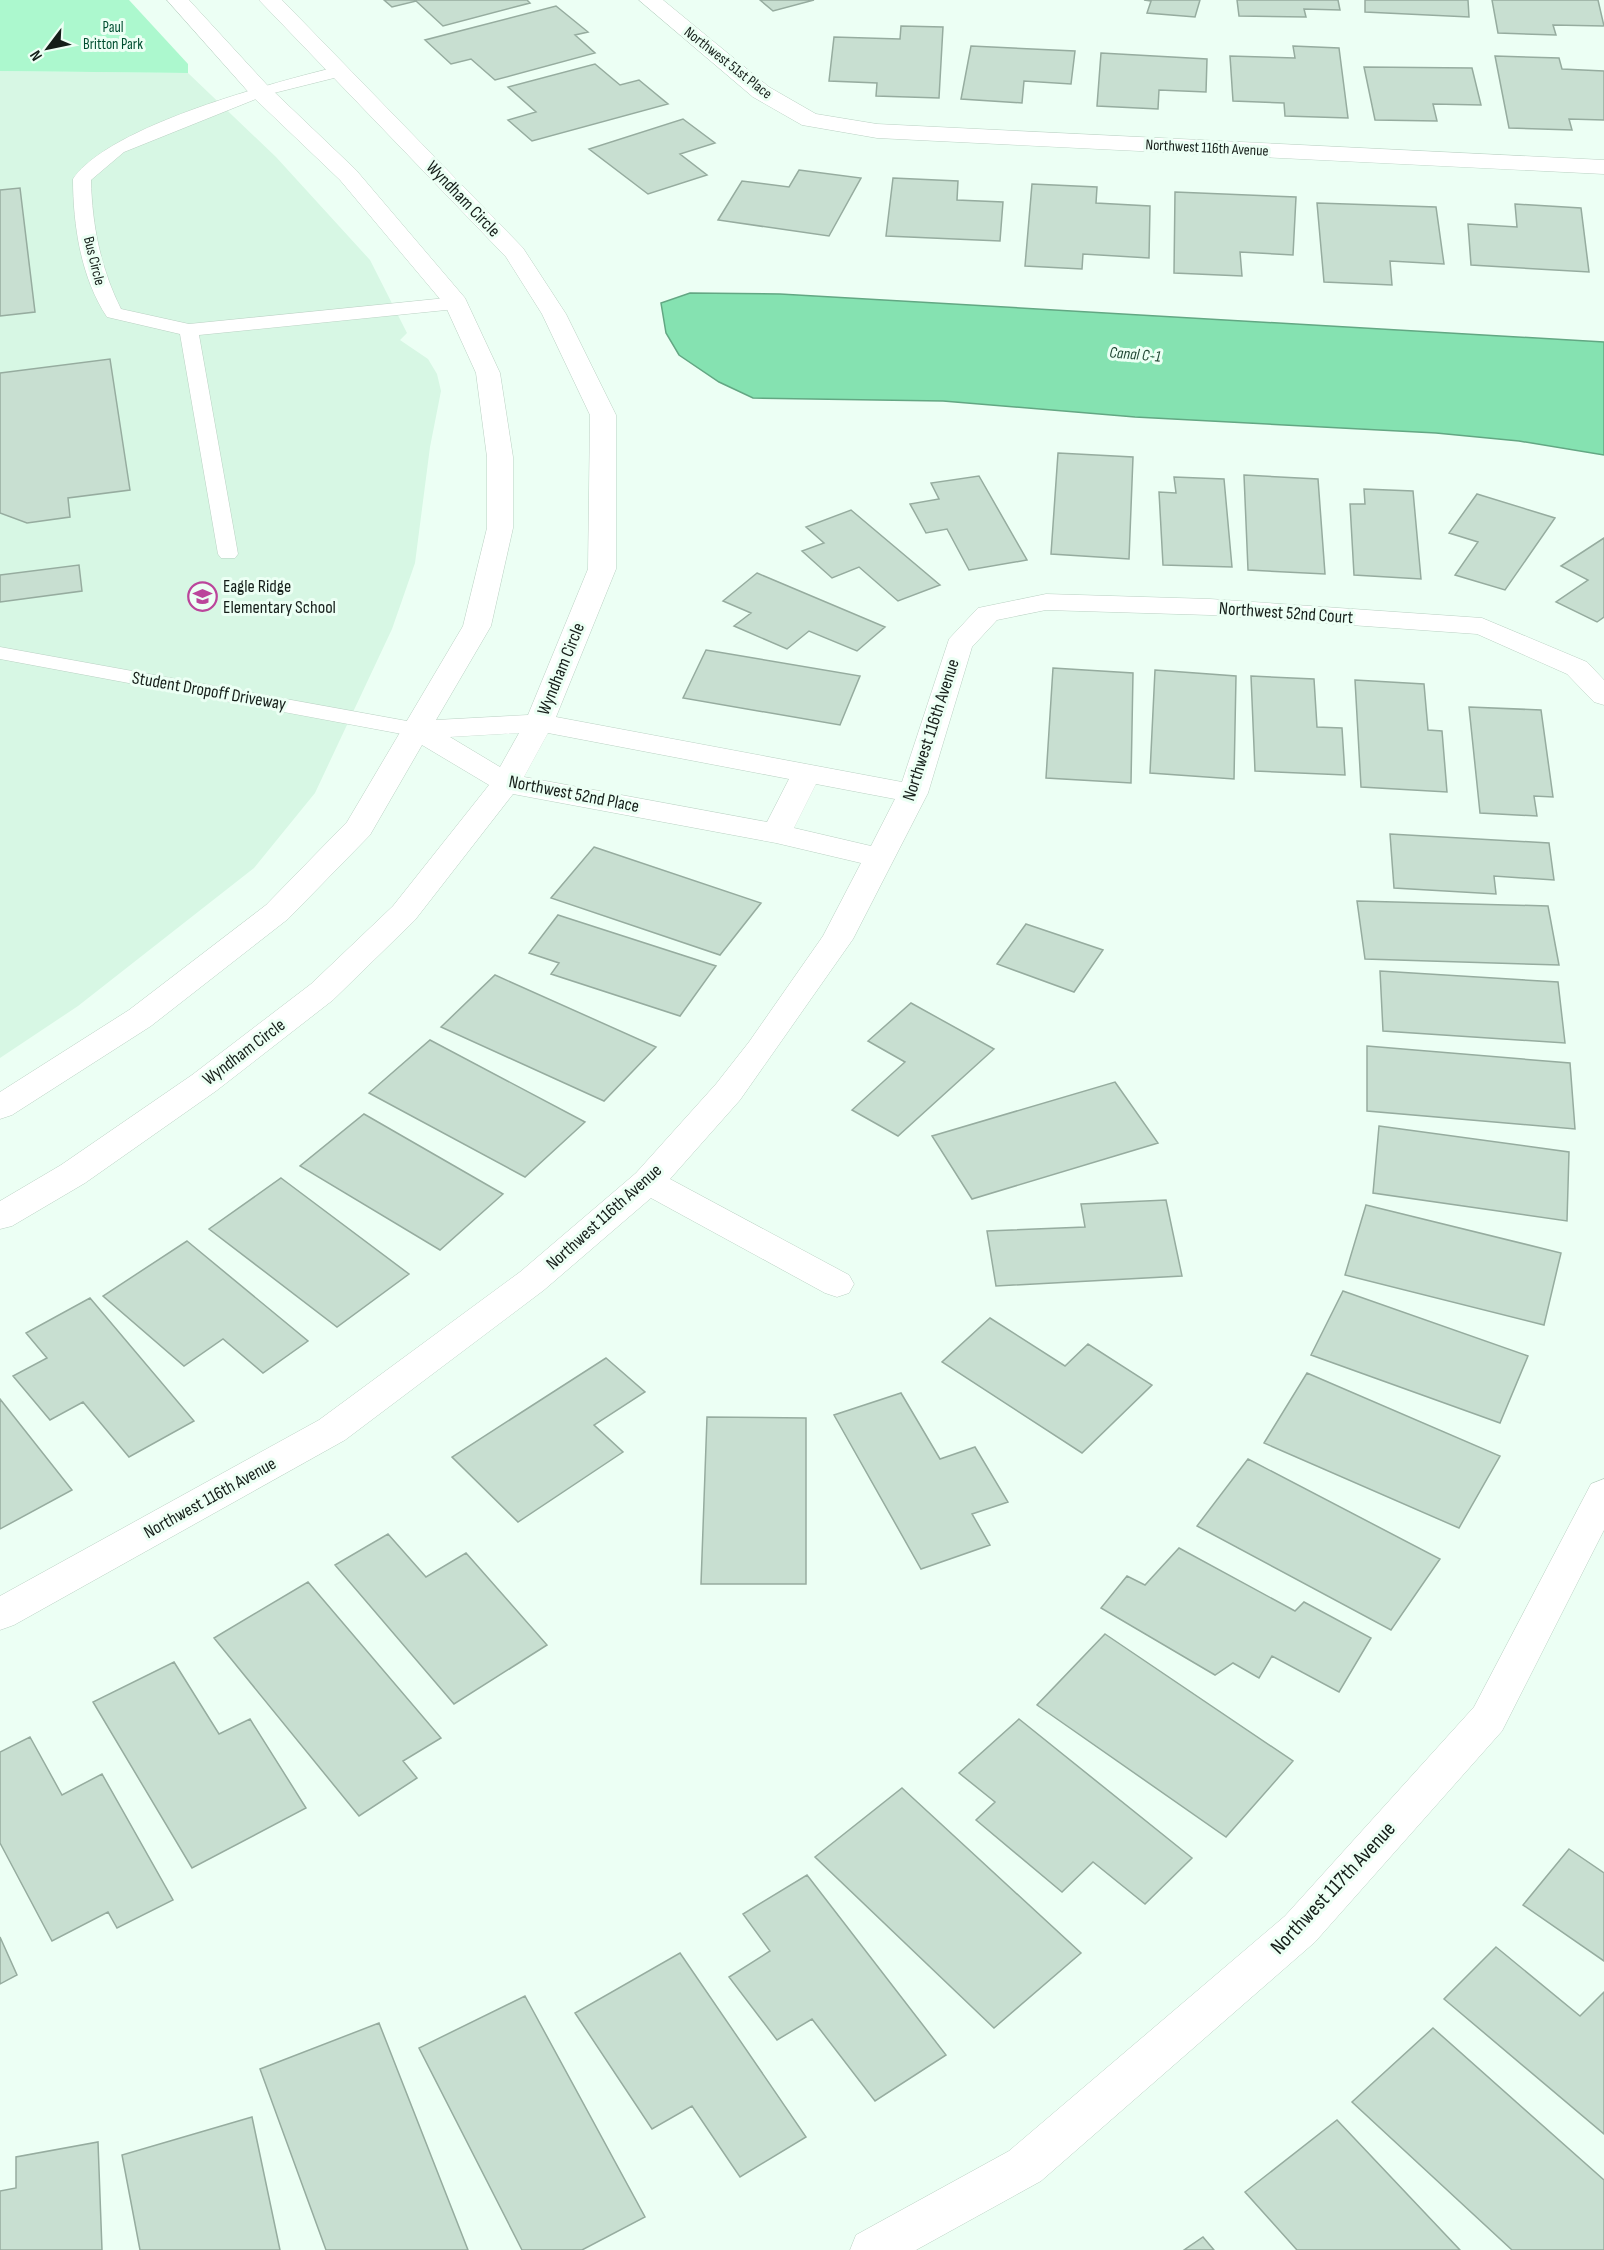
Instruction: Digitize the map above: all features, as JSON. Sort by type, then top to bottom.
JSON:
[{"type":"street","points":[[0,1107],[140,1018],[277,912],[359,828],[477,626],[500,528],[500,457],[488,373],[456,303],[348,175],[260,91],[178,0]]},
{"type":"street","name":"Wyndham Circle","points":[[0,1217],[73,1174],[204,1083],[322,993],[404,913],[506,783],[539,723],[602,568],[603,415],[554,314],[515,253],[270,0]]},
{"type":"street","name":"Northwest 51st Place","points":[[650,0],[761,92],[810,120]]},
{"type":"street","name":"Northwest 116th Avenue","points":[[810,120],[877,131],[1604,167]]},
{"type":"street","name":"Northwest 52nd Court","points":[[988,614],[1046,602],[1210,607],[1482,626],[1577,668],[1604,696]]},
{"type":"street","name":"Northwest 116th Avenue","points":[[0,1614],[332,1430],[532,1281],[648,1182],[728,1092],[837,939],[913,793],[959,645],[988,614]]},
{"type":"street","points":[[418,730],[539,723],[913,793]]},
{"type":"street","name":"Northwest 52nd Place","points":[[418,730],[506,783],[776,832],[880,858]]},
{"type":"street","points":[[776,832],[807,772]]},
{"type":"street","points":[[648,1182],[837,1284]]},
{"type":"street","name":"Northwest 117th Avenue","points":[[872,2250],[1025,2166],[1300,1929],[1488,1719],[1604,1494]]},
{"type":"lane","name":"Bus Circle","points":[[340,71],[260,91],[118,148],[82,179],[82,207],[98,284],[114,314],[189,330],[456,303]]},
{"type":"lane","points":[[189,330],[228,554]]},
{"type":"lane","name":"Student Dropoff Driveway","points":[[0,653],[418,730]]},
{"type":"shaded area","name":"Eagle Ridge Elementary School","points":[[0,71],[188,73],[276,157],[370,260],[407,333],[400,340],[428,359],[437,374],[441,391],[430,447],[415,563],[392,629],[315,793],[254,868],[78,1006],[0,1058]]},
{"type":"green space","name":"Paul Britton Park","points":[[0,0],[129,0],[188,64],[188,73],[0,71]]},
{"type":"water","name":"Canal C-1","points":[[690,293],[780,294],[1604,342],[1604,455],[1519,441],[1436,433],[1135,417],[943,401],[753,398],[719,382],[679,355],[666,333],[661,303]]},
{"type":"building","points":[[384,0],[527,0],[530,3],[443,26],[416,1],[392,7]]},
{"type":"building","points":[[760,0],[814,0],[773,11]]},
{"type":"building","points":[[1144,0],[1200,0],[1195,17],[1147,13],[1151,1]]},
{"type":"building","points":[[1237,0],[1338,0],[1340,10],[1304,9],[1306,17],[1239,16]]},
{"type":"building","points":[[1365,0],[1468,0],[1469,17],[1365,12]]},
{"type":"building","points":[[1492,0],[1598,0],[1604,26],[1553,25],[1556,35],[1498,33]]},
{"type":"building","points":[[556,6],[588,32],[575,35],[595,53],[495,80],[471,59],[451,64],[425,40]]},
{"type":"building","points":[[901,26],[943,27],[939,98],[876,96],[877,83],[829,81],[834,37],[900,39]]},
{"type":"building","points":[[971,46],[1075,51],[1071,84],[1024,81],[1022,103],[961,99]]},
{"type":"building","points":[[1293,46],[1339,48],[1348,118],[1285,116],[1284,103],[1233,101],[1230,56],[1295,58]]},
{"type":"building","points":[[1101,53],[1207,59],[1206,92],[1159,90],[1158,109],[1097,106]]},
{"type":"building","points":[[1495,56],[1559,58],[1562,69],[1604,71],[1604,120],[1569,119],[1572,130],[1509,128]]},
{"type":"building","points":[[595,64],[620,85],[639,80],[668,104],[532,141],[508,120],[536,112],[508,87]]},
{"type":"building","points":[[1364,67],[1472,68],[1481,105],[1433,104],[1437,121],[1375,120]]},
{"type":"building","points":[[683,119],[715,143],[680,154],[707,175],[648,194],[589,149]]},
{"type":"building","points":[[799,170],[861,178],[829,236],[718,220],[742,181],[789,187]]},
{"type":"building","points":[[893,178],[958,181],[957,200],[1003,202],[1000,241],[886,236]]},
{"type":"building","points":[[1032,184],[1097,187],[1096,203],[1150,206],[1149,258],[1083,254],[1082,269],[1025,266]]},
{"type":"building","points":[[20,188],[35,312],[0,316],[0,190]]},
{"type":"building","points":[[1175,192],[1296,197],[1293,255],[1240,252],[1242,276],[1174,273]]},
{"type":"building","points":[[1317,203],[1436,207],[1444,264],[1390,261],[1392,285],[1324,282]]},
{"type":"building","points":[[1515,204],[1581,208],[1589,272],[1471,265],[1468,224],[1517,227]]},
{"type":"building","points":[[110,359],[130,490],[68,498],[70,517],[27,523],[0,513],[0,373]]},
{"type":"building","points":[[1058,453],[1133,457],[1129,559],[1051,554]]},
{"type":"building","points":[[1244,475],[1318,479],[1325,574],[1248,570]]},
{"type":"building","points":[[979,476],[1027,560],[969,570],[947,529],[926,533],[910,504],[939,499],[931,483]]},
{"type":"building","points":[[1174,477],[1224,479],[1232,567],[1163,565],[1159,492],[1176,493]]},
{"type":"building","points":[[1364,489],[1413,491],[1421,579],[1354,575],[1350,504],[1365,504]]},
{"type":"building","points":[[1477,494],[1555,518],[1505,590],[1455,575],[1478,542],[1449,533]]},
{"type":"building","points":[[851,510],[940,585],[898,601],[859,567],[832,578],[802,551],[824,543],[806,527]]},
{"type":"building","points":[[1604,538],[1604,617],[1597,622],[1556,602],[1588,580],[1561,566]]},
{"type":"building","points":[[79,565],[82,591],[0,602],[0,575]]},
{"type":"building","points":[[757,573],[885,627],[857,651],[809,631],[787,649],[734,626],[751,613],[723,601]]},
{"type":"building","points":[[706,650],[860,676],[840,725],[683,698]]},
{"type":"building","points":[[1053,668],[1133,673],[1131,783],[1046,778]]},
{"type":"building","points":[[1155,670],[1236,676],[1234,779],[1150,773]]},
{"type":"building","points":[[1251,676],[1314,679],[1317,727],[1342,728],[1345,775],[1255,771]]},
{"type":"building","points":[[1355,680],[1424,684],[1428,730],[1442,731],[1447,792],[1361,787]]},
{"type":"building","points":[[1469,707],[1541,710],[1553,797],[1534,796],[1537,816],[1480,813]]},
{"type":"building","points":[[1390,834],[1549,843],[1554,880],[1494,876],[1496,894],[1394,888]]},
{"type":"building","points":[[594,847],[761,903],[720,955],[551,898]]},
{"type":"building","points":[[1357,901],[1548,906],[1559,965],[1365,959]]},
{"type":"building","points":[[558,915],[716,966],[680,1016],[551,974],[559,963],[529,953]]},
{"type":"building","points":[[1026,924],[1103,950],[1074,992],[997,964]]},
{"type":"building","points":[[1380,971],[1558,982],[1565,1043],[1383,1031]]},
{"type":"building","points":[[495,975],[656,1047],[604,1101],[441,1027]]},
{"type":"building","points":[[911,1003],[994,1049],[898,1136],[852,1110],[905,1062],[868,1041]]},
{"type":"building","points":[[430,1040],[585,1122],[525,1177],[369,1093]]},
{"type":"building","points":[[1367,1046],[1570,1063],[1575,1129],[1367,1111]]},
{"type":"building","points":[[1115,1082],[1158,1143],[972,1199],[932,1136]]},
{"type":"building","points":[[364,1114],[503,1194],[440,1250],[300,1166]]},
{"type":"building","points":[[1379,1126],[1569,1152],[1567,1221],[1373,1193]]},
{"type":"building","points":[[281,1178],[409,1274],[337,1327],[209,1229]]},
{"type":"building","points":[[1166,1200],[1182,1276],[996,1286],[987,1231],[1085,1227],[1081,1204]]},
{"type":"building","points":[[1366,1205],[1561,1253],[1544,1325],[1345,1275]]},
{"type":"building","points":[[187,1241],[308,1341],[263,1373],[223,1339],[184,1366],[103,1296]]},
{"type":"building","points":[[1343,1291],[1528,1356],[1500,1423],[1311,1355]]},
{"type":"building","points":[[90,1298],[194,1421],[129,1457],[83,1402],[50,1420],[13,1376],[47,1358],[26,1333]]},
{"type":"building","points":[[990,1318],[1065,1366],[1088,1344],[1152,1385],[1082,1453],[942,1362]]},
{"type":"building","points":[[606,1358],[645,1392],[594,1425],[623,1452],[518,1522],[452,1457]]},
{"type":"building","points":[[1307,1373],[1500,1456],[1459,1528],[1264,1443]]},
{"type":"building","points":[[901,1393],[940,1459],[975,1447],[1008,1502],[972,1514],[990,1545],[921,1569],[834,1415]]},
{"type":"building","points":[[0,1399],[72,1490],[0,1529]]},
{"type":"building","points":[[707,1417],[806,1418],[806,1584],[701,1584]]},
{"type":"building","points":[[1248,1459],[1440,1559],[1391,1630],[1197,1526]]},
{"type":"building","points":[[388,1534],[426,1577],[466,1553],[547,1645],[454,1704],[335,1565]]},
{"type":"building","points":[[1179,1548],[1295,1611],[1304,1602],[1371,1638],[1339,1692],[1272,1656],[1259,1678],[1233,1663],[1215,1675],[1101,1608],[1127,1576],[1145,1585]]},
{"type":"building","points":[[308,1582],[441,1738],[403,1761],[417,1778],[359,1816],[214,1638]]},
{"type":"building","points":[[1105,1634],[1293,1761],[1226,1837],[1037,1705]]},
{"type":"building","points":[[174,1662],[219,1734],[250,1719],[306,1808],[192,1868],[93,1702]]},
{"type":"building","points":[[1019,1719],[1192,1858],[1145,1904],[1093,1862],[1062,1892],[976,1820],[995,1802],[959,1773]]},
{"type":"building","points":[[30,1737],[62,1795],[102,1774],[173,1900],[117,1928],[108,1912],[52,1941],[0,1843],[0,1752]]},
{"type":"building","points":[[902,1788],[1081,1953],[994,2028],[815,1857]]},
{"type":"building","points":[[1569,1849],[1604,1873],[1604,1961],[1523,1905]]},
{"type":"building","points":[[807,1875],[946,2055],[875,2101],[812,2019],[777,2040],[729,1977],[770,1951],[743,1914]]},
{"type":"building","points":[[0,1937],[17,1975],[0,1984]]},
{"type":"building","points":[[1496,1947],[1580,2016],[1604,1992],[1604,2134],[1444,1999]]},
{"type":"building","points":[[680,1953],[806,2137],[740,2177],[692,2106],[652,2129],[575,2013]]},
{"type":"building","points":[[525,1996],[645,2217],[582,2250],[522,2250],[419,2048]]},
{"type":"building","points":[[379,2023],[468,2250],[326,2250],[260,2069]]},
{"type":"building","points":[[1433,2028],[1604,2180],[1604,2250],[1512,2250],[1352,2102]]},
{"type":"building","points":[[252,2117],[280,2250],[140,2250],[122,2155]]},
{"type":"building","points":[[1337,2120],[1460,2250],[1297,2250],[1245,2192]]},
{"type":"building","points":[[98,2142],[102,2250],[0,2250],[0,2191],[16,2188],[16,2157]]},
{"type":"building","points":[[1203,2237],[1214,2250],[1184,2250]]},
{"type":"place","name":"Eagle Ridge Elementary School","points":[[202,596]]}]
